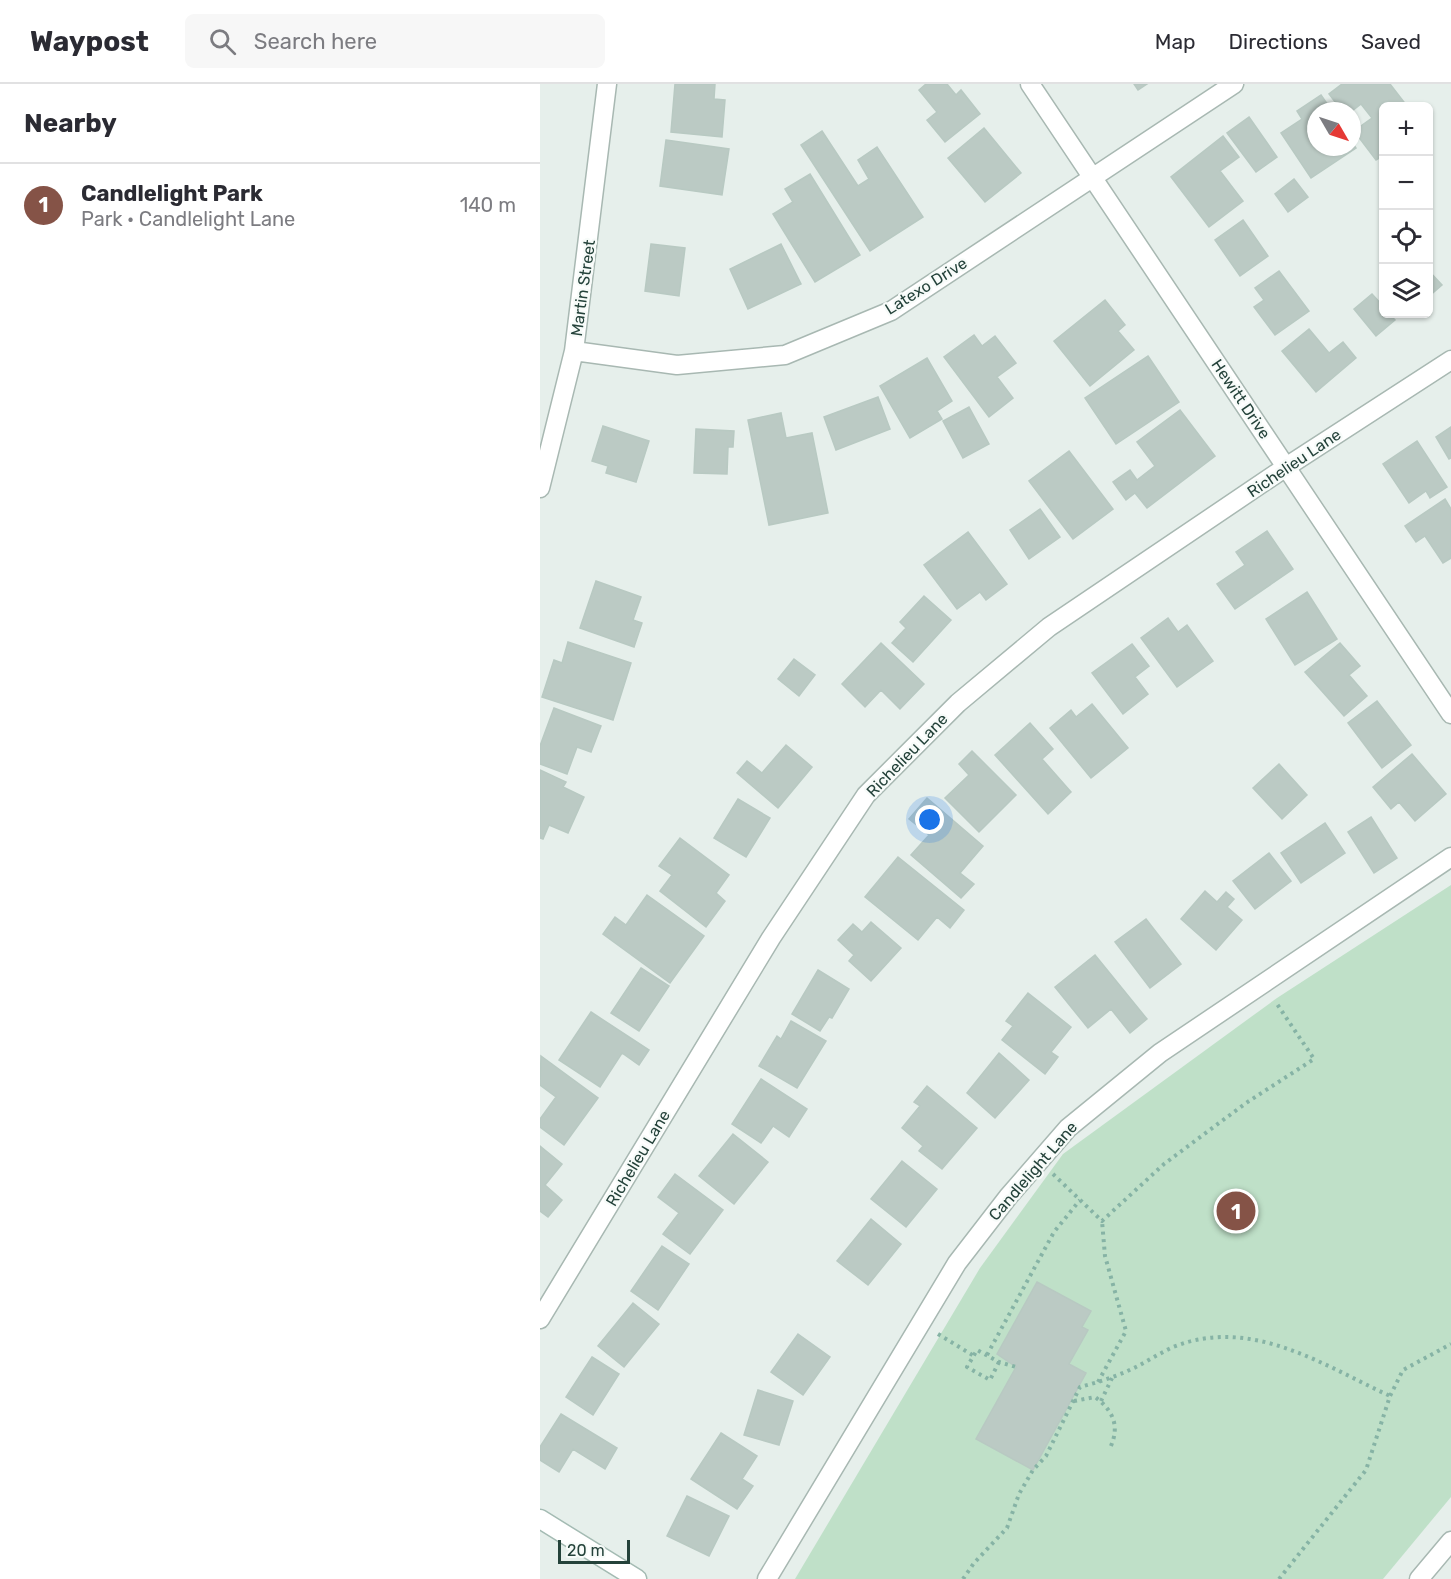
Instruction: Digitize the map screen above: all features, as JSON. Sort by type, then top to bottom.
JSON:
[{"type":"street","name":"Martin Street","points":[[540,488],[574,351],[608,84]]},
{"type":"street","name":"Hewitt Drive","points":[[1030,84],[1451,714]]},
{"type":"street","name":"Latexo Drive","points":[[574,351],[677,365],[785,355],[891,311],[1234,84]]},
{"type":"street","name":"Richelieu Lane","points":[[540,1318],[771,938],[866,795],[958,703],[1050,627],[1286,467],[1451,360]]},
{"type":"street","name":"Candlelight Lane","points":[[767,1579],[957,1263],[1068,1128],[1160,1053],[1451,857]]},
{"type":"street","points":[[540,1519],[637,1579]]},
{"type":"street","points":[[1419,1579],[1451,1541]]},
{"type":"path","points":[[1102,1221],[1164,1164],[1246,1103],[1314,1059],[1277,1004]]},
{"type":"path","points":[[1039,1161],[1102,1221],[1105,1256],[1126,1331],[1098,1382]]},
{"type":"path","points":[[987,1355],[1054,1232],[1080,1200]]},
{"type":"path","points":[[920,1323],[974,1356]]},
{"type":"path","points":[[963,1579],[974,1563],[1007,1528],[1018,1494],[1033,1470],[1046,1456],[1080,1388],[1113,1376],[1173,1347],[1212,1336],[1252,1338],[1298,1351],[1390,1396]]},
{"type":"path","points":[[1279,1579],[1366,1470],[1390,1396],[1403,1370],[1451,1344]]},
{"type":"path","points":[[999,1362],[990,1380],[967,1367],[977,1350],[999,1362],[1016,1367]]},
{"type":"path","points":[[1101,1401],[1113,1376]]},
{"type":"path","points":[[1074,1401],[1095,1397],[1107,1406],[1116,1424],[1116,1435],[1110,1448]]},
{"type":"green space","points":[[1451,885],[1451,1497],[1383,1579],[795,1579],[980,1268],[1063,1154],[1277,998]]},
{"type":"building","points":[[675,84],[715,84],[714,99],[725,100],[722,137],[671,132]]},
{"type":"building","points":[[926,84],[947,84],[956,95],[961,90],[980,114],[945,142],[927,120],[937,112],[919,90]]},
{"type":"building","points":[[1134,84],[1147,84],[1138,90]]},
{"type":"building","points":[[1342,84],[1390,84],[1404,102],[1379,102],[1379,158],[1376,160],[1361,140],[1361,126],[1372,118],[1361,102],[1335,102],[1329,94]]},
{"type":"building","points":[[1321,95],[1326,102],[1310,102]]},
{"type":"building","points":[[1307,104],[1307,156],[1344,156],[1311,178],[1281,133],[1302,119],[1297,111]]},
{"type":"building","points":[[1249,117],[1277,157],[1256,172],[1227,133]]},
{"type":"building","points":[[984,128],[1021,173],[985,202],[948,158]]},
{"type":"building","points":[[822,131],[858,186],[869,179],[858,160],[877,147],[923,217],[870,251],[801,145]]},
{"type":"building","points":[[1223,136],[1239,157],[1220,171],[1243,201],[1209,227],[1171,177]]},
{"type":"building","points":[[666,140],[729,149],[722,195],[660,186]]},
{"type":"building","points":[[810,174],[860,255],[815,282],[773,214],[793,202],[785,189]]},
{"type":"building","points":[[1294,179],[1308,197],[1288,212],[1275,194]]},
{"type":"building","points":[[1243,220],[1268,256],[1240,276],[1215,240]]},
{"type":"building","points":[[651,244],[685,248],[679,296],[645,291]]},
{"type":"building","points":[[781,244],[801,284],[748,309],[730,269]]},
{"type":"building","points":[[1279,271],[1309,311],[1275,335],[1254,307],[1264,300],[1255,288]]},
{"type":"building","points":[[1433,275],[1442,285],[1433,293]]},
{"type":"building","points":[[1372,294],[1379,302],[1379,318],[1395,320],[1376,336],[1354,309]]},
{"type":"building","points":[[1105,300],[1125,325],[1118,331],[1134,350],[1090,386],[1054,341]]},
{"type":"building","points":[[1309,329],[1329,353],[1343,342],[1356,358],[1316,392],[1282,351]]},
{"type":"building","points":[[974,335],[982,346],[995,336],[1016,363],[997,377],[1013,398],[989,417],[944,357]]},
{"type":"building","points":[[1148,356],[1179,402],[1116,444],[1085,398]]},
{"type":"building","points":[[927,358],[952,401],[937,411],[942,419],[910,438],[880,386]]},
{"type":"building","points":[[878,397],[890,429],[836,450],[824,417]]},
{"type":"building","points":[[969,407],[989,444],[963,458],[943,421]]},
{"type":"building","points":[[1180,410],[1215,456],[1147,508],[1135,493],[1126,500],[1113,482],[1130,470],[1137,480],[1155,466],[1137,442]]},
{"type":"building","points":[[781,413],[786,438],[812,433],[828,513],[769,525],[748,420]]},
{"type":"building","points":[[603,426],[649,441],[636,482],[606,473],[608,466],[592,461]]},
{"type":"building","points":[[1451,427],[1451,458],[1449,459],[1436,437]]},
{"type":"building","points":[[696,429],[734,431],[733,447],[728,447],[727,474],[694,473]]},
{"type":"building","points":[[1417,441],[1447,487],[1430,498],[1426,491],[1409,503],[1383,464]]},
{"type":"building","points":[[1069,451],[1113,509],[1073,539],[1029,481]]},
{"type":"building","points":[[1445,499],[1451,509],[1451,558],[1443,563],[1425,536],[1416,542],[1405,526]]},
{"type":"building","points":[[1040,509],[1060,537],[1029,559],[1010,530]]},
{"type":"building","points":[[1267,531],[1293,569],[1235,609],[1217,584],[1245,565],[1236,552]]},
{"type":"building","points":[[968,532],[1007,584],[986,600],[980,592],[957,609],[924,565]]},
{"type":"building","points":[[596,581],[641,597],[633,620],[642,623],[634,647],[580,628]]},
{"type":"building","points":[[1307,592],[1337,639],[1295,665],[1266,619]]},
{"type":"building","points":[[924,596],[951,620],[913,662],[892,643],[906,628],[900,622]]},
{"type":"building","points":[[1168,618],[1178,632],[1187,625],[1213,661],[1177,687],[1141,638]]},
{"type":"building","points":[[568,642],[631,663],[613,720],[542,697],[554,660],[562,663]]},
{"type":"building","points":[[881,643],[924,684],[900,709],[881,690],[865,707],[842,684]]},
{"type":"building","points":[[1340,643],[1360,666],[1349,675],[1367,696],[1344,716],[1305,672]]},
{"type":"building","points":[[1132,644],[1149,666],[1135,677],[1148,694],[1123,714],[1092,673]]},
{"type":"building","points":[[794,659],[815,675],[799,696],[778,679]]},
{"type":"building","points":[[1377,701],[1411,745],[1382,768],[1348,723]]},
{"type":"building","points":[[1092,704],[1128,748],[1091,778],[1050,728],[1071,710],[1076,717]]},
{"type":"building","points":[[554,708],[601,726],[591,752],[577,747],[567,774],[540,764],[540,746]]},
{"type":"building","points":[[1030,723],[1053,749],[1042,759],[1071,792],[1048,814],[995,755]]},
{"type":"building","points":[[786,745],[812,767],[778,808],[737,773],[747,761],[762,773]]},
{"type":"building","points":[[972,751],[1016,795],[979,832],[945,798],[969,775],[959,764]]},
{"type":"building","points":[[1412,754],[1446,794],[1415,821],[1399,802],[1391,809],[1373,787]]},
{"type":"building","points":[[1279,764],[1307,795],[1282,819],[1253,788]]},
{"type":"building","points":[[540,770],[566,782],[563,787],[584,797],[568,833],[549,825],[543,839],[540,838]]},
{"type":"building","points":[[927,798],[983,846],[960,873],[974,884],[961,898],[911,855],[929,835],[909,819]]},
{"type":"building","points":[[738,799],[770,818],[746,857],[714,838]]},
{"type":"building","points":[[1371,817],[1397,858],[1374,873],[1348,832]]},
{"type":"building","points":[[1325,823],[1345,853],[1301,883],[1281,853]]},
{"type":"building","points":[[680,838],[729,875],[716,893],[725,901],[706,927],[660,891],[672,875],[659,866]]},
{"type":"building","points":[[1269,853],[1291,881],[1255,909],[1233,881]]},
{"type":"building","points":[[898,857],[964,910],[950,928],[937,917],[918,940],[865,897]]},
{"type":"building","points":[[1205,891],[1217,902],[1226,892],[1234,899],[1227,907],[1242,920],[1216,950],[1181,919]]},
{"type":"building","points":[[647,895],[704,936],[670,983],[603,934],[615,917],[626,925]]},
{"type":"building","points":[[1146,919],[1181,964],[1150,988],[1115,942]]},
{"type":"building","points":[[871,922],[901,948],[871,981],[849,961],[854,955],[838,940],[853,924],[862,932]]},
{"type":"building","points":[[1095,955],[1147,1019],[1130,1033],[1111,1009],[1088,1028],[1055,987]]},
{"type":"building","points":[[641,968],[669,986],[639,1031],[611,1013]]},
{"type":"building","points":[[818,970],[849,989],[832,1018],[829,1017],[820,1031],[792,1014]]},
{"type":"building","points":[[1028,993],[1071,1027],[1051,1052],[1058,1057],[1045,1074],[1002,1040],[1013,1026],[1006,1021]]},
{"type":"building","points":[[591,1012],[649,1050],[639,1065],[622,1053],[600,1087],[559,1060]]},
{"type":"building","points":[[791,1021],[826,1041],[797,1088],[759,1066],[777,1036],[781,1039]]},
{"type":"building","points":[[999,1053],[1029,1080],[995,1118],[967,1093]]},
{"type":"building","points":[[541,1056],[598,1098],[564,1145],[540,1127],[540,1119],[556,1097],[540,1085]]},
{"type":"building","points":[[761,1079],[807,1109],[789,1137],[773,1126],[761,1143],[732,1124]]},
{"type":"building","points":[[927,1086],[977,1128],[942,1169],[919,1151],[923,1146],[902,1128],[920,1106],[914,1102]]},
{"type":"building","points":[[733,1134],[768,1162],[734,1204],[699,1176]]},
{"type":"building","points":[[540,1146],[562,1164],[545,1185],[562,1200],[548,1217],[540,1211]]},
{"type":"building","points":[[902,1161],[937,1189],[906,1227],[871,1199]]},
{"type":"building","points":[[675,1174],[723,1210],[690,1254],[663,1234],[679,1213],[658,1197]]},
{"type":"building","points":[[871,1219],[901,1244],[868,1285],[837,1261]]},
{"type":"building","points":[[662,1246],[689,1264],[658,1310],[631,1291]]},
{"type":"building","points":[[1037,1282],[1091,1311],[1082,1327],[1088,1330],[1069,1364],[1086,1373],[1033,1470],[976,1439],[1016,1367],[997,1354]]},
{"type":"building","points":[[633,1303],[659,1324],[624,1367],[598,1346]]},
{"type":"building","points":[[798,1334],[830,1357],[803,1395],[771,1372]]},
{"type":"building","points":[[592,1357],[619,1374],[593,1415],[566,1397]]},
{"type":"building","points":[[758,1390],[793,1401],[779,1445],[744,1435]]},
{"type":"building","points":[[561,1414],[617,1448],[605,1469],[573,1449],[559,1472],[540,1460],[540,1447]]},
{"type":"building","points":[[721,1433],[757,1456],[742,1479],[753,1486],[737,1509],[691,1479]]},
{"type":"building","points":[[687,1496],[729,1516],[709,1556],[667,1536]]},
{"type":"place","name":"Candlelight Park","points":[[1236,1211]]}]
